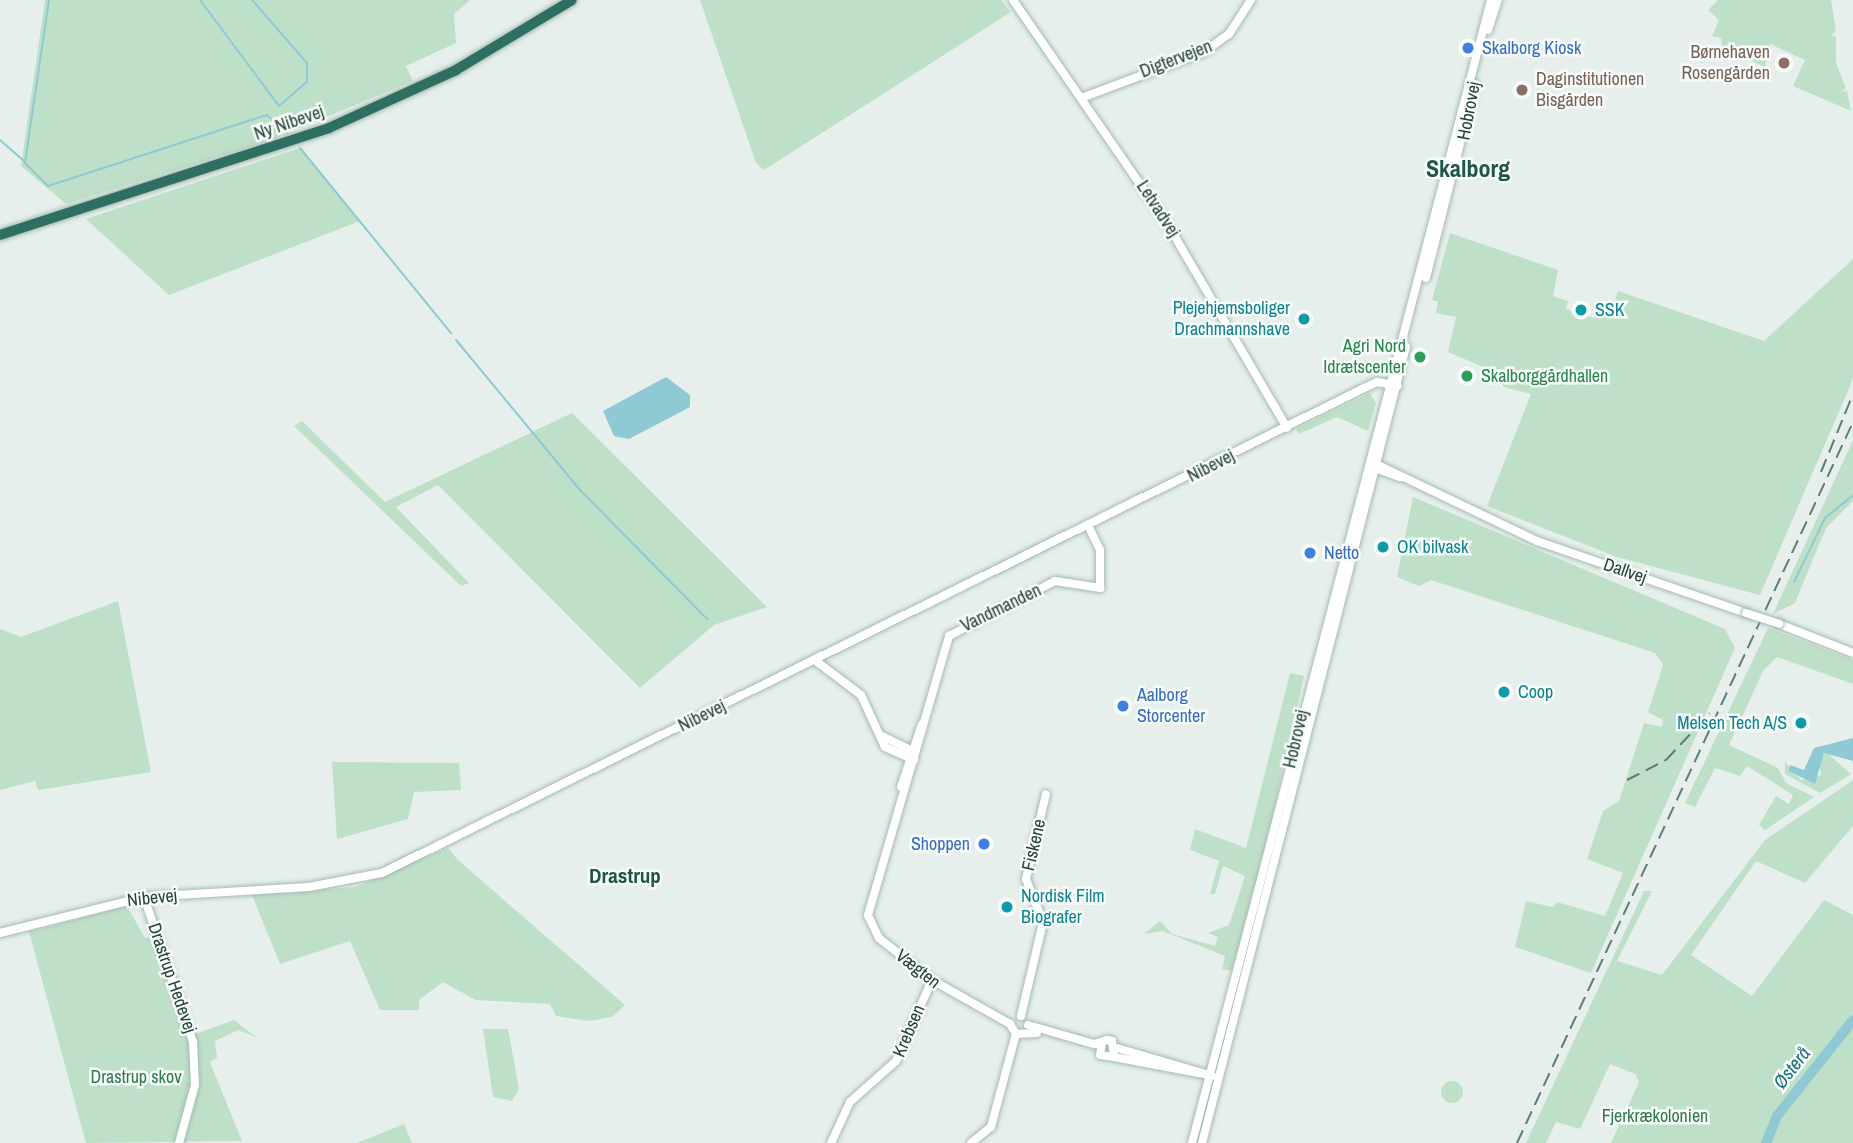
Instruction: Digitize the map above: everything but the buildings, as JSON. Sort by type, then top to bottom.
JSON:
[{"type":"highway","name":"Ny Nibevej","points":[[0,235],[329,128],[456,70],[572,0]]},
{"type":"street","name":"Letvadvej","points":[[1013,0],[1084,97],[1202,278],[1287,428]]},
{"type":"street","name":"Digtervejen","points":[[1084,97],[1204,52],[1229,34],[1251,0]]},
{"type":"street","name":"Hobrovej","points":[[1192,1143],[1407,337],[1468,125],[1491,0]]},
{"type":"street","name":"Hobrovej","points":[[1484,39],[1498,0]]},
{"type":"street","name":"Nibevej","points":[[0,933],[144,897],[318,886],[382,873],[1089,527],[1369,386],[1394,387]]},
{"type":"street","name":"Hobrovej","points":[[1202,1143],[1373,465]]},
{"type":"street","name":"Dallvej","points":[[1373,465],[1537,541],[1779,624],[1853,653]]},
{"type":"street","name":"Vandmanden","points":[[876,885],[912,755],[955,631],[1055,582],[1100,588],[1101,556],[1089,527]]},
{"type":"street","points":[[816,661],[861,695],[885,747],[912,755]]},
{"type":"street","name":"Fiskene","points":[[1021,1016],[1043,922],[1026,879],[1046,794]]},
{"type":"street","name":"Vægten","points":[[876,885],[868,915],[872,931],[932,980],[1010,1024]]},
{"type":"street","name":"Drastrup Hedevej","points":[[144,897],[193,1042],[195,1085],[180,1143]]},
{"type":"street","name":"Krebsen","points":[[831,1143],[850,1102],[897,1061],[932,980]]},
{"type":"street","points":[[1016,1034],[1010,1024],[1021,1016],[1027,1028],[1099,1052],[1115,1052],[1219,1078]]},
{"type":"street","points":[[971,1143],[990,1128],[1016,1034],[1027,1028],[1102,1043],[1115,1052]]},
{"type":"street","points":[[1099,1052],[1102,1043]]},
{"type":"green space","points":[[45,0],[470,0],[454,14],[456,43],[406,66],[413,81],[271,140],[66,204],[21,166]]},
{"type":"green space","points":[[700,0],[1001,0],[1011,12],[764,170],[756,163]]},
{"type":"green space","points":[[1718,0],[1831,0],[1836,30],[1831,36],[1836,36],[1836,63],[1846,88],[1841,92],[1847,91],[1851,111],[1793,86],[1805,60],[1770,44],[1765,67],[1722,47],[1721,38],[1712,36],[1719,20],[1708,10]]},
{"type":"green space","points":[[300,148],[360,221],[169,295],[86,219]]},
{"type":"green space","points":[[1450,233],[1558,270],[1553,296],[1568,301],[1566,309],[1594,318],[1597,311],[1610,315],[1618,291],[1764,341],[1853,259],[1853,379],[1760,595],[1617,557],[1487,506],[1531,394],[1504,387],[1490,370],[1448,352],[1456,317],[1436,313],[1438,302],[1432,300]]},
{"type":"green space","points":[[1370,393],[1376,403],[1368,431],[1337,417],[1299,434],[1296,429]]},
{"type":"green space","points":[[572,413],[767,607],[714,625],[640,688],[438,485],[396,507],[469,583],[461,586],[294,426],[302,421],[385,502]]},
{"type":"green space","points":[[1853,440],[1853,501],[1826,528],[1795,603],[1773,614]]},
{"type":"green space","points":[[1413,497],[1725,629],[1735,648],[1591,973],[1515,947],[1526,901],[1553,907],[1557,902],[1605,916],[1623,873],[1587,859],[1603,811],[1619,801],[1644,723],[1662,727],[1663,720],[1648,712],[1663,665],[1655,653],[1431,580],[1419,586],[1397,577]]},
{"type":"green space","points":[[118,601],[151,772],[38,790],[35,781],[0,790],[0,629],[21,637]]},
{"type":"green space","points":[[1768,628],[1853,660],[1853,684],[1777,657],[1763,671],[1729,745],[1778,768],[1786,783],[1814,797],[1765,830],[1759,825],[1776,796],[1789,804],[1793,795],[1747,766],[1740,776],[1715,768],[1695,807],[1685,803]]},
{"type":"green space","points":[[1290,673],[1304,676],[1261,866],[1232,971],[1222,969],[1225,956],[1163,931],[1144,934],[1160,921],[1172,934],[1215,946],[1218,937],[1208,933],[1229,925],[1245,876],[1223,866],[1215,894],[1210,894],[1219,861],[1190,850],[1195,829],[1246,848]]},
{"type":"green space","points":[[1826,752],[1851,774],[1820,793],[1785,774],[1785,762],[1801,780],[1821,775],[1819,761]]},
{"type":"green space","points":[[332,762],[459,763],[461,790],[414,792],[408,819],[337,839]]},
{"type":"green space","name":"Fjerkrækolonien","points":[[1853,780],[1853,826],[1805,883],[1756,861],[1691,955],[1752,996],[1824,900],[1853,915],[1853,1143],[1611,1143],[1639,1082],[1635,1074],[1610,1064],[1580,1129],[1556,1122],[1546,1143],[1526,1143],[1644,891],[1652,891],[1617,961],[1662,975],[1765,840]]},
{"type":"green space","points":[[448,848],[458,860],[625,1005],[612,1017],[589,1021],[556,1016],[550,1004],[476,1000],[443,982],[419,1000],[419,1010],[380,1010],[350,941],[280,964],[252,895],[356,887]]},
{"type":"green space","name":"Drastrup skov","points":[[127,906],[145,938],[154,936],[187,1037],[234,1020],[256,1037],[238,1030],[215,1041],[217,1058],[210,1062],[242,1141],[86,1143],[29,932]]},
{"type":"green space","points":[[483,1029],[508,1029],[519,1089],[512,1101],[493,1097]]},
{"type":"green space","points":[[1448,1081],[1456,1081],[1463,1088],[1463,1096],[1456,1103],[1448,1103],[1441,1096],[1441,1088]]},
{"type":"green space","points":[[404,1124],[412,1143],[357,1143]]},
{"type":"water","points":[[666,377],[690,395],[690,407],[629,439],[614,436],[603,411]]},
{"type":"water","points":[[1853,738],[1853,761],[1824,753],[1815,784],[1789,771],[1790,765],[1804,770],[1814,748]]},
{"type":"waterway","points":[[49,0],[25,163],[48,186],[267,115],[288,134]]},
{"type":"waterway","points":[[200,0],[279,106],[307,82],[307,63],[252,0]]},
{"type":"waterway","points":[[0,140],[25,162]]},
{"type":"waterway","points":[[300,148],[451,333]]},
{"type":"waterway","points":[[456,340],[580,490],[708,620]]},
{"type":"waterway","points":[[1794,582],[1825,518],[1853,495]]},
{"type":"waterway","name":"Østerå","points":[[1766,1143],[1777,1116],[1853,1020]]},
{"type":"railway","points":[[1821,472],[1853,394]]},
{"type":"railway","points":[[1517,1143],[1853,422]]},
{"type":"railway","points":[[1627,780],[1666,760],[1710,713]]},
{"type":"place","name":"Skalborg Kiosk","points":[[1468,48]]},
{"type":"place","name":"Børnehaven Rosengården","points":[[1784,63]]},
{"type":"place","name":"Daginstitutionen Bisgården","points":[[1522,90]]},
{"type":"place","name":"SSK","points":[[1581,310]]},
{"type":"place","name":"Plejehjemsboliger Drachmannshave","points":[[1304,319]]},
{"type":"place","name":"Agri Nord Idrætscenter","points":[[1420,357]]},
{"type":"place","name":"Skalborggårdhallen","points":[[1467,376]]},
{"type":"place","name":"OK bilvask","points":[[1383,547]]},
{"type":"place","name":"Netto","points":[[1310,553]]},
{"type":"place","name":"Coop","points":[[1504,692]]},
{"type":"place","name":"Aalborg Storcenter","points":[[1123,706]]},
{"type":"place","name":"Melsen Tech A/S","points":[[1801,723]]},
{"type":"place","name":"Shoppen","points":[[984,844]]},
{"type":"place","name":"Nordisk Film Biografer","points":[[1007,907]]},
{"type":"district","name":"Skalborg","points":[[1468,169]]},
{"type":"district","name":"Drastrup","points":[[625,876]]}]
